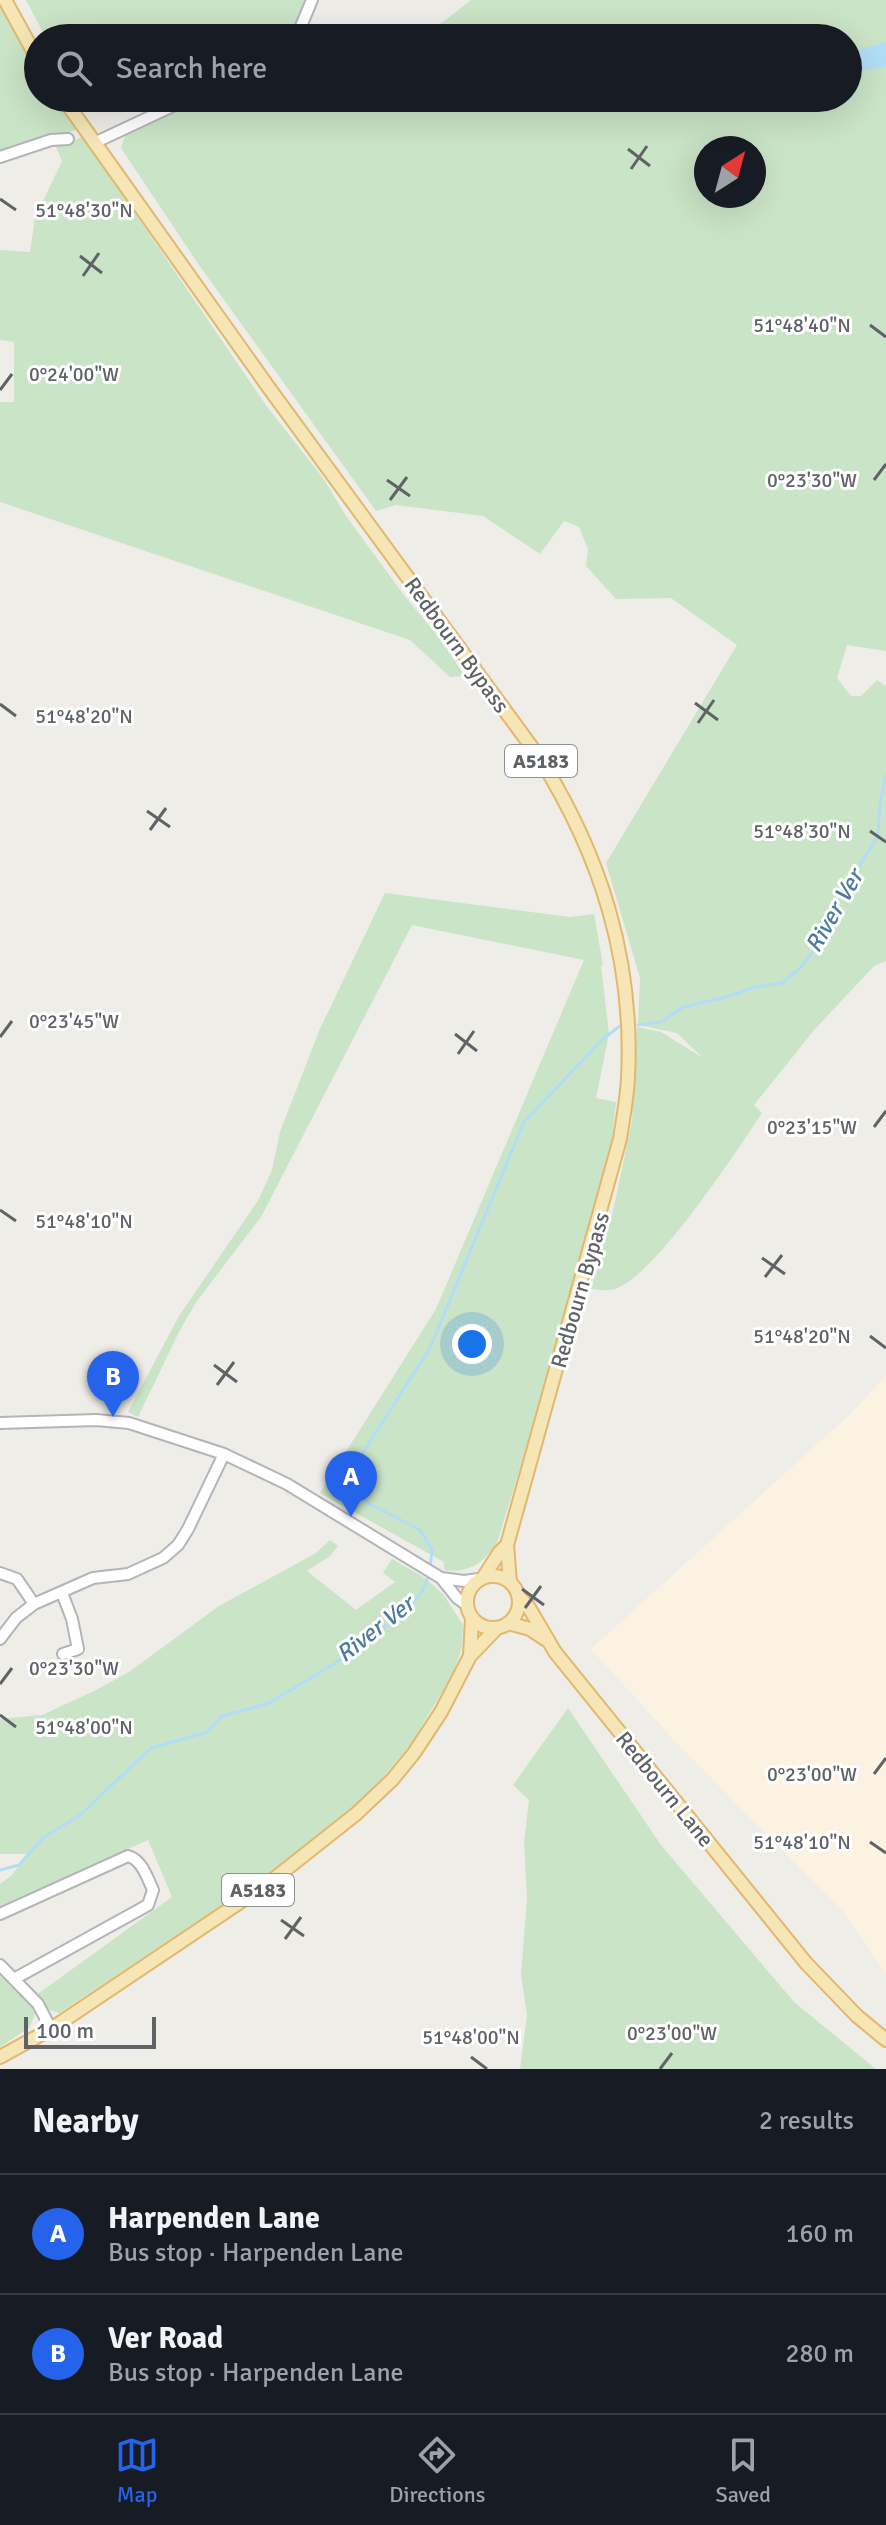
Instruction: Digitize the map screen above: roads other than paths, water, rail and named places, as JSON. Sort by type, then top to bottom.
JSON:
[{"type":"main road","points":[[5,0],[24,35]]},
{"type":"main road","name":"Redbourn Bypass","points":[[73,112],[539,757],[577,822],[610,911],[619,944],[629,1040],[628,1081],[620,1139],[507,1545],[510,1582]]},
{"type":"main road","name":"Redbourn Bypass","points":[[481,1578],[507,1545]]},
{"type":"main road","points":[[500,1576],[510,1582],[518,1596],[518,1610],[502,1626],[484,1626],[472,1618],[467,1605],[468,1593],[481,1578],[500,1576]]},
{"type":"main road","name":"Redbourn Lane","points":[[518,1596],[528,1606],[545,1639],[806,1963],[857,2016],[886,2040]]},
{"type":"main road","name":"A5183","points":[[470,1656],[472,1618]]},
{"type":"main road","name":"Redbourn Lane","points":[[502,1626],[530,1629],[545,1639]]},
{"type":"main road","name":"A5183","points":[[0,2057],[51,2029],[270,1882],[356,1814],[392,1780],[414,1753],[441,1712],[470,1656],[502,1626]]},
{"type":"street","points":[[302,24],[312,0]]},
{"type":"street","points":[[94,143],[160,112]]},
{"type":"street","points":[[0,157],[51,140],[68,139]]},
{"type":"street","points":[[0,1423],[96,1420],[129,1423],[224,1454],[287,1484],[421,1565],[437,1575],[467,1605]]},
{"type":"street","points":[[0,1639],[16,1618],[34,1604],[93,1578],[128,1574],[163,1558],[178,1545],[188,1529],[224,1454]]},
{"type":"street","points":[[0,1573],[17,1579],[34,1604]]},
{"type":"street","points":[[437,1575],[464,1581],[481,1578]]},
{"type":"street","points":[[62,1593],[72,1619],[78,1649],[63,1654]]},
{"type":"street","points":[[0,1914],[128,1856],[137,1859],[153,1890],[148,1905],[14,1979]]},
{"type":"street","points":[[0,1965],[38,2004],[51,2029]]},
{"type":"water","points":[[886,42],[886,67],[862,72],[862,49]]},
{"type":"waterway","name":"River Ver","points":[[638,1025],[661,1022],[683,1007],[755,987],[782,983],[800,968],[819,944],[841,895],[878,836],[886,776]]},
{"type":"waterway","name":"River Ver","points":[[430,1568],[432,1550],[420,1530],[368,1503],[358,1483],[359,1459],[430,1348],[524,1122],[604,1038],[620,1026]]},
{"type":"waterway","name":"River Ver","points":[[0,1870],[19,1865],[44,1837],[79,1816],[151,1748],[207,1732],[222,1716],[269,1703],[337,1662],[407,1610],[422,1592],[429,1575]]},
{"type":"place","name":"Ver Road","points":[[113,1417]]},
{"type":"place","name":"Harpenden Lane","points":[[351,1517]]}]
